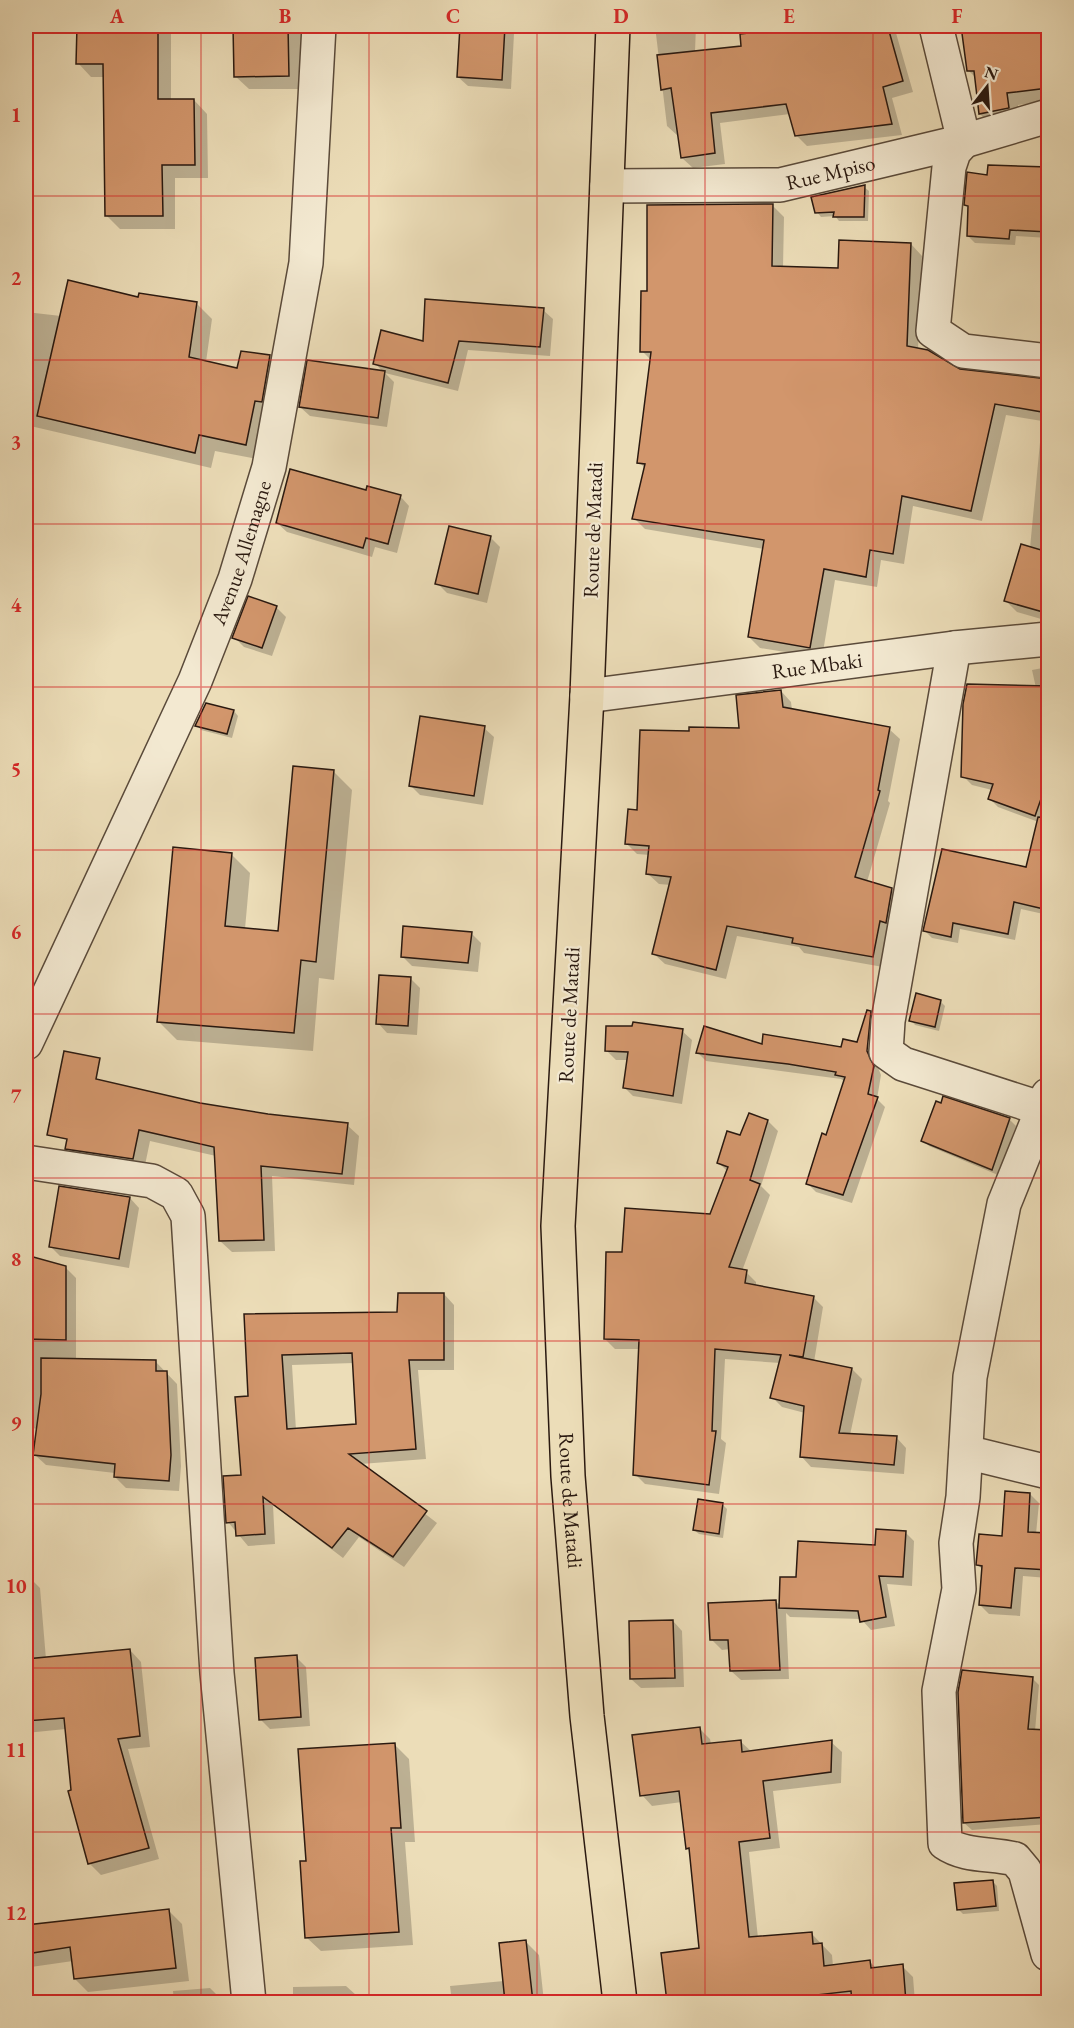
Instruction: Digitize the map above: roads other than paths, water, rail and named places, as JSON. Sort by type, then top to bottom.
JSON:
[{"type":"highway","name":"Route de Matadi","points":[[614,26],[587,696],[558,1226],[568,1488],[587,1716],[620,2002]]},
{"type":"street","name":"Avenue Allemagne","points":[[26,1043],[195,681],[235,579],[269,467],[306,263],[319,26]]},
{"type":"street","points":[[936,26],[964,141],[954,152],[949,166],[933,331],[963,351],[1048,361]]},
{"type":"street","name":"Rue Mpiso","points":[[607,186],[780,185],[964,141],[1048,116]]},
{"type":"street","name":"Rue Mbaki","points":[[587,696],[954,648],[1048,639]]},
{"type":"street","points":[[954,648],[888,1021],[886,1052],[903,1064],[1046,1102],[1004,1204],[970,1377],[963,1497],[956,1543],[959,1589],[939,1691],[945,1843],[954,1849],[970,1853],[1015,1859],[1025,1870],[1048,1954]]},
{"type":"street","points":[[26,1162],[152,1181],[176,1194],[188,1216],[217,1673],[249,2002]]},
{"type":"street","points":[[966,1452],[1048,1472]]}]
